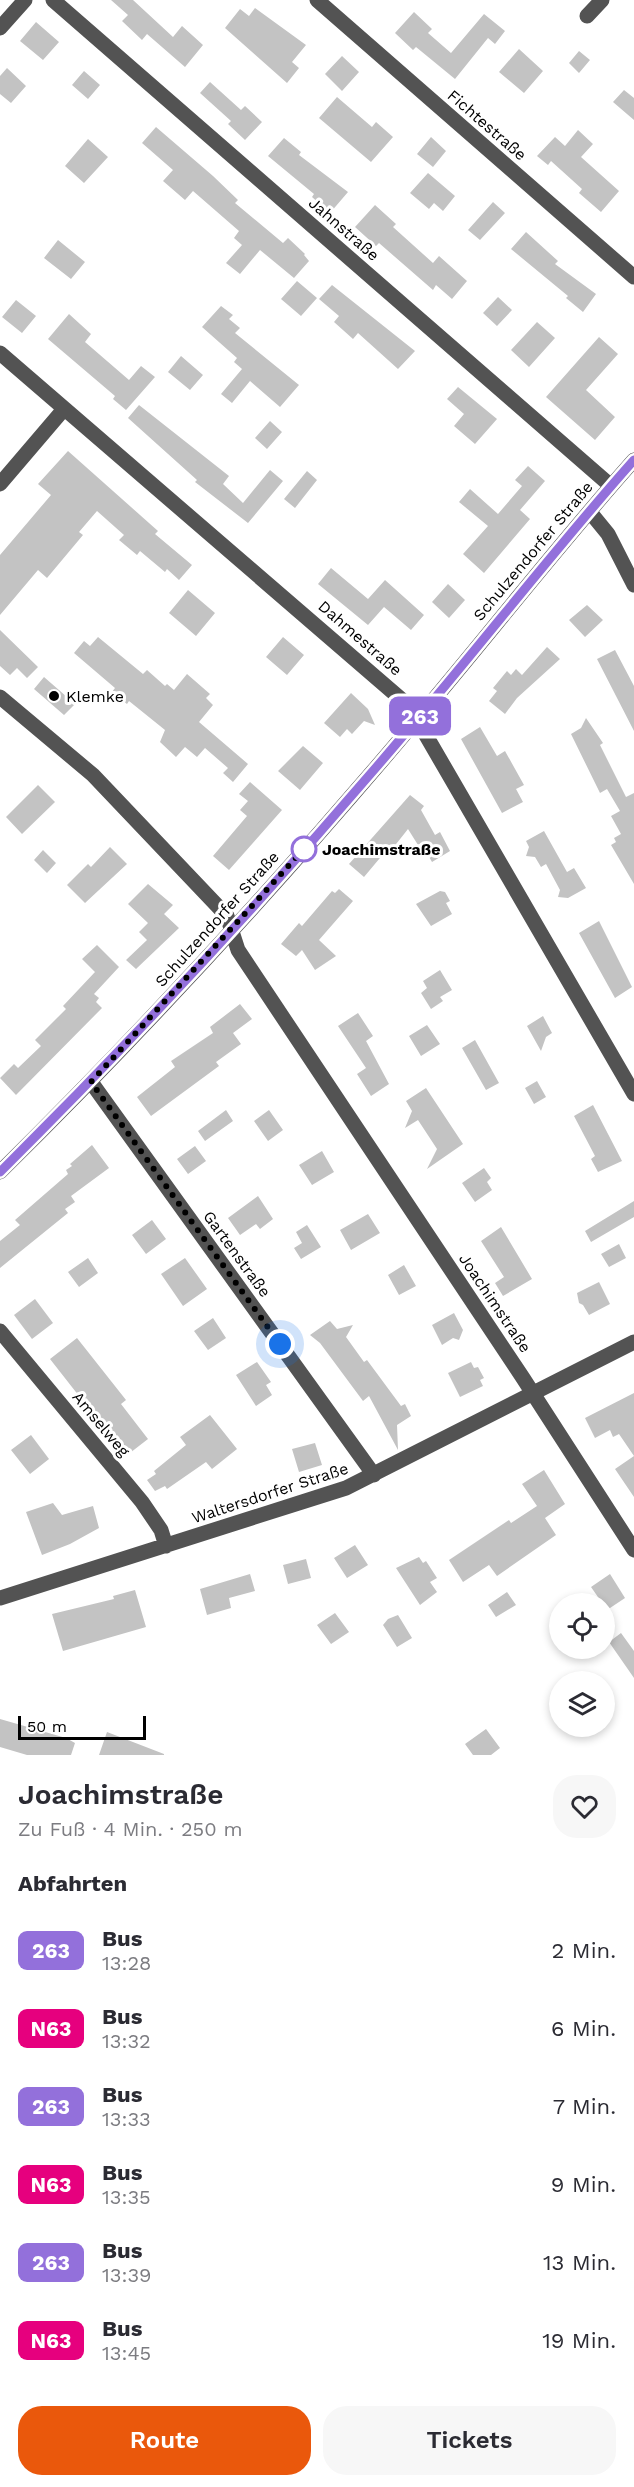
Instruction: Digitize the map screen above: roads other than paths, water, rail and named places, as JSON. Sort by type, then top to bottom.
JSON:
[{"type":"street","points":[[0,28],[25,0]]},
{"type":"street","name":"Jahnstraße","points":[[53,0],[611,486]]},
{"type":"street","name":"Fichtestraße","points":[[317,0],[634,277]]},
{"type":"street","points":[[586,16],[602,0]]},
{"type":"street","name":"Dahmestraße","points":[[0,353],[399,696],[418,719],[634,1094]]},
{"type":"street","points":[[0,484],[64,409]]},
{"type":"street","name":"Schulzendorfer Straße","points":[[0,1172],[91,1082],[418,719],[634,460]]},
{"type":"street","points":[[590,512],[608,534],[634,585]]},
{"type":"street","name":"Joachimstraße","points":[[0,697],[93,775],[227,916],[238,950],[634,1550]]},
{"type":"street","name":"Gartenstraße","points":[[91,1082],[374,1475]]},
{"type":"street","name":"Amselweg","points":[[0,1331],[142,1502],[161,1530],[166,1546]]},
{"type":"street","name":"Waltersdorfer Straße","points":[[0,1598],[317,1499],[374,1475],[634,1342]]},
{"type":"place","name":"Klemke","points":[[54,696]]},
{"type":"place","name":"Joachimstraße","points":[[304,849]]}]
